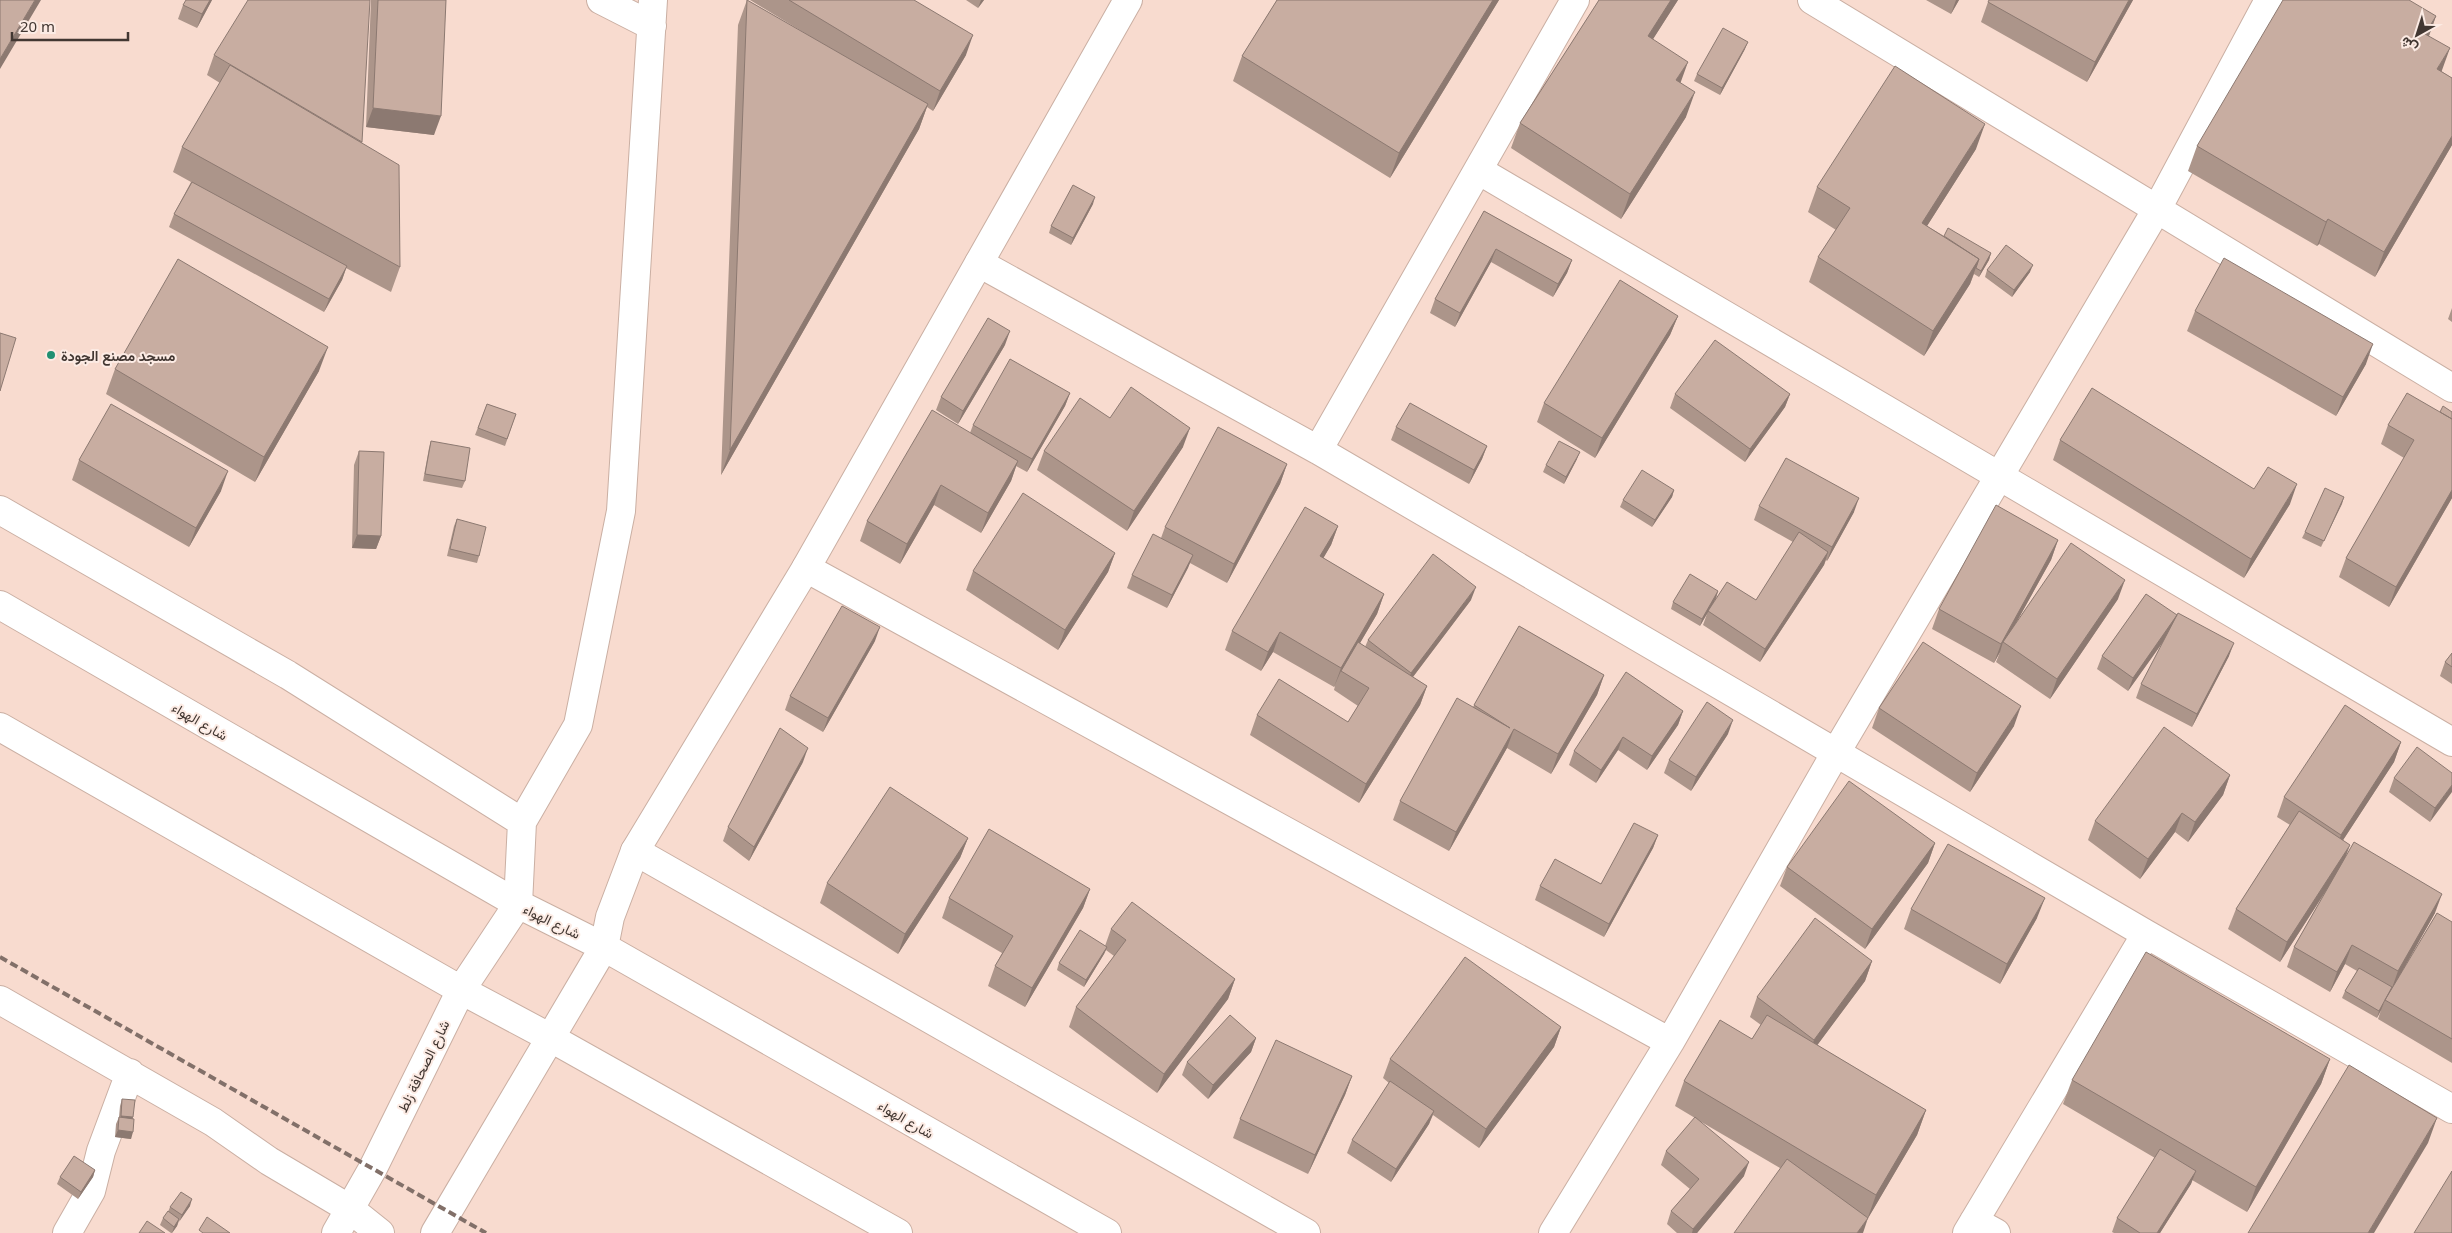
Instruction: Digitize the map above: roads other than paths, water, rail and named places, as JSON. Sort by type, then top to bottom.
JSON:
[{"type":"main road","points":[[518,904],[522,822],[578,724],[621,511],[652,13],[601,0]]},
{"type":"main road","points":[[435,1233],[549,1037],[604,947],[610,917],[635,851],[806,568],[1128,0]]},
{"type":"main road","points":[[1318,450],[1575,0]]},
{"type":"main road","points":[[1812,0],[2452,388]]},
{"type":"main road","points":[[1553,1233],[1670,1042],[1835,754],[2157,209],[2269,0]]},
{"type":"main road","points":[[1478,170],[2452,742]]},
{"type":"main road","points":[[979,262],[1318,450],[1835,754],[2452,1109]]},
{"type":"main road","points":[[0,510],[288,675],[522,822]]},
{"type":"main road","points":[[806,568],[1670,1042]]},
{"type":"main road","name":"شارع الهواء","points":[[0,605],[518,904],[604,947],[1107,1233]]},
{"type":"main road","points":[[0,727],[461,990],[549,1037],[898,1233]]},
{"type":"main road","points":[[635,851],[1306,1233]]},
{"type":"main road","name":"شارع الصحافة زلط","points":[[336,1233],[373,1168],[461,990],[518,904]]},
{"type":"main road","points":[[1979,1229],[2146,934]]},
{"type":"main road","points":[[0,1000],[213,1122],[269,1161],[350,1210],[380,1233]]},
{"type":"main road","points":[[67,1233],[91,1191],[101,1151],[130,1073]]},
{"type":"railway","points":[[0,957],[486,1233]]},
{"type":"place","name":"مسجد مصنع الجودة","points":[[51,355]]}]
